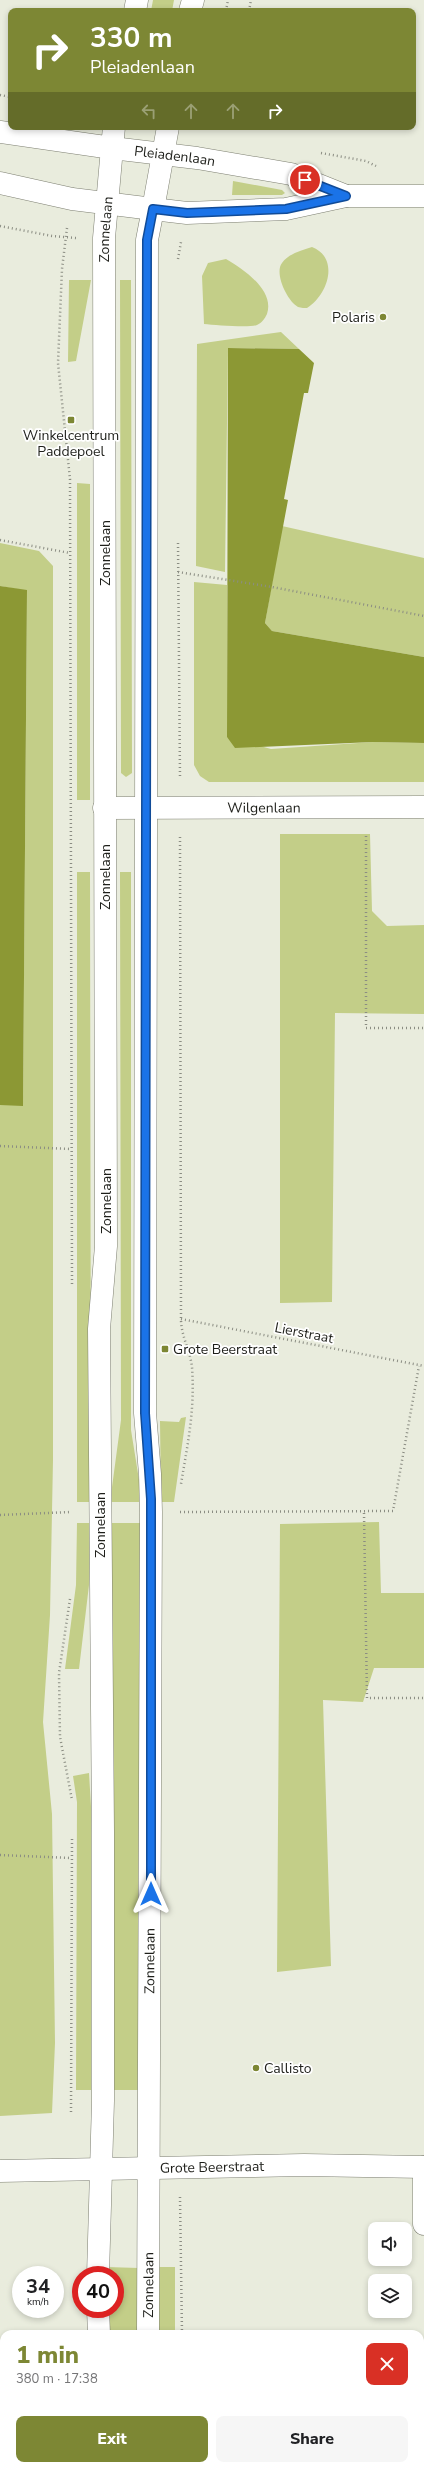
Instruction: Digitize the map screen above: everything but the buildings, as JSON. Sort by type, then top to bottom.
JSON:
[{"type":"street","name":"Zonnelaan","points":[[98,2266],[103,1832],[99,1329],[106,1246],[104,238],[114,130]]},
{"type":"street","name":"Zonnelaan","points":[[148,2330],[151,1512],[150,1474],[145,1413],[147,240],[167,130]]},
{"type":"street","name":"Pleiadenlaan","points":[[0,132],[163,155],[197,158],[291,174],[346,196]]},
{"type":"street","name":"Pleiadenlaan","points":[[0,183],[72,199],[187,213],[286,209],[346,196],[424,196]]},
{"type":"street","name":"Wilgenlaan","points":[[104,808],[424,807]]},
{"type":"street","name":"Grote Beerstraat","points":[[0,2170],[180,2169],[304,2165],[424,2167],[424,2224]]},
{"type":"street","points":[[98,2318],[99,2330]]},
{"type":"path","points":[[320,153],[366,161],[379,167]]},
{"type":"path","points":[[0,226],[66,237],[62,268],[58,363],[70,479],[72,1291]]},
{"type":"path","points":[[65,436],[71,433]]},
{"type":"path","points":[[0,540],[70,553]]},
{"type":"path","points":[[178,540],[180,808],[180,1319],[181,1332],[192,1365],[192,1417],[180,1490]]},
{"type":"path","points":[[178,572],[272,586],[424,616]]},
{"type":"path","points":[[366,807],[366,1028],[424,1028]]},
{"type":"path","points":[[0,1146],[71,1149]]},
{"type":"path","name":"Lierstraat","points":[[180,1319],[424,1366]]},
{"type":"path","points":[[179,1512],[364,1513],[393,1511],[419,1366]]},
{"type":"path","name":"Zonnelaan","points":[[72,1504],[72,1520]]},
{"type":"path","points":[[179,1520],[180,1505]]},
{"type":"path","points":[[0,1515],[72,1512]]},
{"type":"path","points":[[364,1513],[367,1698],[424,1698]]},
{"type":"path","points":[[70,1591],[68,1616],[61,1653],[59,1687],[60,1737],[72,1803]]},
{"type":"path","points":[[72,1835],[72,2116]]},
{"type":"path","points":[[0,1856],[71,1858]]},
{"type":"path","points":[[180,2169],[182,2330]]},
{"type":"shaded area","points":[[153,0],[174,0],[173,8],[152,8]]},
{"type":"shaded area","points":[[233,181],[282,190],[285,193],[282,195],[232,195]]},
{"type":"shaded area","points":[[312,247],[321,252],[326,259],[328,277],[321,295],[307,308],[300,308],[294,304],[286,293],[281,280],[280,268],[282,263],[288,257]]},
{"type":"shaded area","points":[[226,259],[249,274],[262,289],[266,297],[268,305],[267,314],[262,322],[257,325],[223,326],[204,324],[202,276],[208,263]]},
{"type":"shaded area","points":[[69,280],[91,280],[76,361],[68,362]]},
{"type":"shaded area","points":[[120,280],[131,280],[132,773],[126,777],[121,773]]},
{"type":"shaded area","points":[[281,332],[299,349],[228,348],[225,572],[196,566],[197,344]]},
{"type":"shaded area","points":[[228,348],[299,349],[314,363],[308,393],[304,393],[284,499],[288,500],[265,623],[272,631],[424,657],[424,743],[373,742],[235,748],[227,737]]},
{"type":"shaded area","points":[[77,483],[90,484],[90,800],[77,800]]},
{"type":"shaded area","points":[[282,526],[424,558],[424,657],[272,631],[265,623]]},
{"type":"shaded area","points":[[0,543],[39,551],[53,566],[53,1460],[50,1615],[43,1722],[52,1814],[55,2043],[52,2113],[0,2116],[0,1105],[23,1105],[27,591],[0,586]]},
{"type":"shaded area","points":[[194,582],[227,585],[227,737],[271,749],[373,742],[424,743],[424,782],[209,782],[200,776],[194,765]]},
{"type":"shaded area","points":[[0,586],[27,590],[23,1106],[0,1105]]},
{"type":"shaded area","points":[[280,834],[370,834],[372,911],[387,926],[424,925],[424,1014],[335,1013],[332,1302],[280,1303]]},
{"type":"shaded area","points":[[77,872],[90,872],[91,1502],[77,1502]]},
{"type":"shaded area","points":[[120,872],[131,872],[131,1430],[140,1486],[139,1502],[110,1502],[121,1420]]},
{"type":"shaded area","points":[[186,1417],[174,1502],[161,1502],[160,1421],[179,1422],[181,1418]]},
{"type":"shaded area","points":[[379,1522],[381,1593],[424,1593],[424,1668],[374,1668],[363,1702],[323,1700],[331,1966],[277,1972],[280,1524]]},
{"type":"shaded area","points":[[77,1523],[90,1523],[89,1585],[79,1669],[65,1669],[76,1585]]},
{"type":"shaded area","points":[[110,1523],[141,1523],[140,2090],[110,2090]]},
{"type":"shaded area","points":[[89,1773],[91,1806],[91,2090],[76,2090],[77,1802],[73,1776]]},
{"type":"shaded area","points":[[159,2267],[175,2267],[175,2330],[158,2330]]},
{"type":"shaded area","points":[[124,2268],[139,2268],[139,2330],[106,2330],[106,2318],[124,2318]]},
{"type":"place","name":"Polaris","points":[[383,317]]},
{"type":"place","name":"Winkelcentrum Paddepoel","points":[[71,420]]},
{"type":"place","name":"Grote Beerstraat","points":[[165,1349]]},
{"type":"place","name":"Callisto","points":[[256,2068]]},
{"type":"route","points":[[151,1894],[151,1499],[145,1413],[147,240],[153,209],[187,213],[286,209],[346,196],[305,180]]}]
